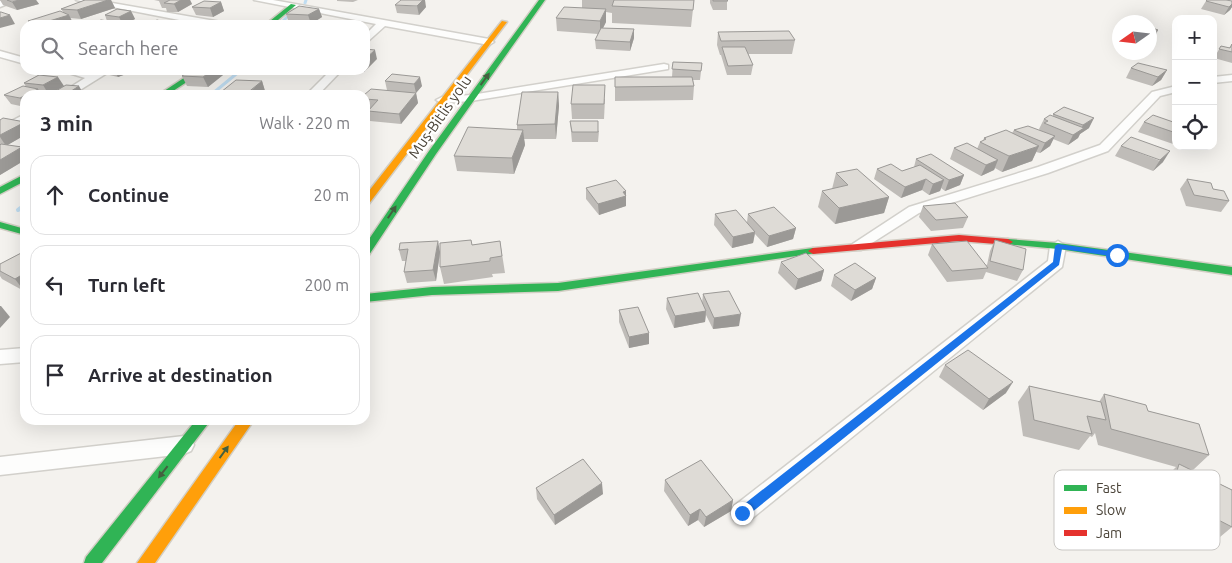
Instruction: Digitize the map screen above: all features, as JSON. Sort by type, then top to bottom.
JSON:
[{"type":"main road","name":"Muş-Bitlis yolu","points":[[370,245],[471,98],[542,0]]},
{"type":"main road","points":[[274,20],[293,5]]},
{"type":"main road","name":"Muş-Bitlis yolu","points":[[370,196],[442,100],[511,14]]},
{"type":"main road","points":[[170,90],[193,75]]},
{"type":"main road","points":[[0,192],[20,180]]},
{"type":"main road","points":[[0,226],[20,231]]},
{"type":"main road","points":[[370,297],[432,291],[558,287],[856,247],[958,238],[1058,246],[1232,271]]},
{"type":"main road","points":[[92,563],[200,425]]},
{"type":"main road","points":[[145,563],[243,425]]},
{"type":"street","points":[[0,4],[13,0]]},
{"type":"street","points":[[80,0],[178,20]]},
{"type":"street","points":[[258,0],[367,20]]},
{"type":"street","points":[[315,10],[331,0]]},
{"type":"street","points":[[370,21],[489,42]]},
{"type":"street","points":[[370,36],[383,23]]},
{"type":"street","points":[[0,54],[20,60]]},
{"type":"street","points":[[442,100],[471,98],[664,67]]},
{"type":"street","points":[[85,75],[94,77]]},
{"type":"street","points":[[72,90],[98,75]]},
{"type":"street","points":[[317,90],[332,75]]},
{"type":"street","points":[[1217,80],[1232,78]]},
{"type":"street","points":[[856,247],[914,210],[1043,170],[1104,148],[1156,94],[1172,90]]},
{"type":"street","points":[[0,132],[20,121]]},
{"type":"street","points":[[370,182],[379,184]]},
{"type":"street","points":[[742,513],[1056,263],[1058,246]]},
{"type":"street","points":[[0,357],[20,355]]},
{"type":"street","points":[[0,466],[185,444]]},
{"type":"building","points":[[85,0],[108,0],[77,10],[61,9]]},
{"type":"building","points":[[170,0],[181,0],[174,4],[164,3]]},
{"type":"building","points":[[401,0],[423,0],[417,6],[395,5]]},
{"type":"building","points":[[614,0],[694,0],[693,10],[612,6]]},
{"type":"building","points":[[1207,0],[1226,0],[1232,1],[1232,4],[1229,7]]},
{"type":"building","points":[[204,1],[221,2],[210,8],[192,7]]},
{"type":"building","points":[[299,6],[319,9],[308,15],[286,14]]},
{"type":"building","points":[[564,7],[606,9],[600,21],[556,18]]},
{"type":"building","points":[[117,9],[131,11],[119,17],[105,15]]},
{"type":"building","points":[[60,11],[69,15],[52,20],[31,20]]},
{"type":"building","points":[[1,12],[10,15],[0,18]]},
{"type":"building","points":[[601,28],[634,29],[630,42],[595,40]]},
{"type":"building","points":[[789,31],[795,40],[721,41],[718,32]]},
{"type":"building","points":[[1232,44],[1232,52],[1219,49],[1221,46],[1230,48]]},
{"type":"building","points":[[722,47],[745,47],[753,65],[728,66]]},
{"type":"building","points":[[673,62],[702,63],[701,71],[672,69]]},
{"type":"building","points":[[1138,63],[1167,70],[1158,77],[1131,68]]},
{"type":"building","points":[[392,74],[420,77],[414,84],[385,81]]},
{"type":"building","points":[[39,75],[58,77],[43,85],[24,83]]},
{"type":"building","points":[[183,75],[206,75],[203,77],[182,76]]},
{"type":"building","points":[[615,77],[692,77],[694,86],[615,87]]},
{"type":"building","points":[[236,80],[262,81],[251,90],[224,90]]},
{"type":"building","points":[[66,85],[79,86],[73,90],[58,90]]},
{"type":"building","points":[[573,85],[605,85],[604,104],[571,104]]},
{"type":"building","points":[[23,86],[38,89],[20,90],[20,98],[4,95]]},
{"type":"building","points":[[370,90],[416,93],[399,114],[370,111],[378,100],[370,99]]},
{"type":"building","points":[[522,92],[558,92],[555,124],[517,125]]},
{"type":"building","points":[[1064,107],[1094,118],[1083,125],[1053,114]]},
{"type":"building","points":[[1050,115],[1084,128],[1073,135],[1044,123],[1048,121],[1044,119]]},
{"type":"building","points":[[1153,115],[1172,122],[1172,132],[1144,122]]},
{"type":"building","points":[[3,118],[20,121],[20,125],[0,135],[0,120]]},
{"type":"building","points":[[570,121],[598,121],[598,132],[572,132]]},
{"type":"building","points":[[1028,126],[1055,136],[1045,143],[1014,130]]},
{"type":"building","points":[[468,127],[523,130],[512,158],[454,156]]},
{"type":"building","points":[[1006,130],[1039,146],[1009,156],[980,142],[986,139],[984,138]]},
{"type":"building","points":[[1131,137],[1170,151],[1160,160],[1121,146]]},
{"type":"building","points":[[967,143],[998,160],[986,165],[954,148]]},
{"type":"building","points":[[0,145],[20,147],[20,148],[0,160]]},
{"type":"building","points":[[931,154],[964,175],[949,180],[916,159]]},
{"type":"building","points":[[891,164],[902,171],[920,165],[944,180],[933,184],[926,179],[905,187],[877,169]]},
{"type":"building","points":[[857,169],[889,197],[839,208],[822,191],[848,185],[836,173]]},
{"type":"building","points":[[1187,179],[1211,183],[1213,189],[1224,191],[1229,201],[1194,195]]},
{"type":"building","points":[[616,180],[626,191],[623,192],[626,196],[598,204],[586,188]]},
{"type":"building","points":[[955,203],[968,217],[936,220],[923,206]]},
{"type":"building","points":[[774,207],[796,228],[769,236],[748,214]]},
{"type":"building","points":[[736,210],[755,232],[733,237],[715,214]]},
{"type":"building","points":[[471,240],[472,245],[500,241],[502,256],[490,258],[490,261],[440,267],[440,243]]},
{"type":"building","points":[[995,240],[1026,249],[1023,270],[990,261]]},
{"type":"building","points":[[438,241],[433,270],[404,272],[408,249],[399,250],[400,243]]},
{"type":"building","points":[[967,241],[988,268],[952,271],[932,244]]},
{"type":"building","points":[[806,253],[824,270],[798,279],[781,262]]},
{"type":"building","points":[[20,254],[20,276],[15,279],[0,271],[0,264]]},
{"type":"building","points":[[855,263],[876,278],[855,290],[834,275]]},
{"type":"building","points":[[729,291],[741,314],[714,318],[703,294]]},
{"type":"building","points":[[698,293],[706,311],[675,316],[667,298]]},
{"type":"building","points":[[638,307],[649,333],[629,337],[619,310]]},
{"type":"building","points":[[968,350],[1013,382],[989,399],[945,365]]},
{"type":"building","points":[[1029,386],[1101,402],[1106,420],[1087,416],[1092,434],[1034,420]]},
{"type":"building","points":[[1104,394],[1146,405],[1148,411],[1199,424],[1209,455],[1111,429]]},
{"type":"building","points":[[583,459],[602,483],[554,515],[536,488]]},
{"type":"building","points":[[701,460],[733,500],[706,517],[700,509],[690,515],[665,480]]},
{"type":"building","points":[[1179,464],[1191,470],[1177,470]]},
{"type":"building","points":[[1220,484],[1232,490],[1232,527],[1220,521]]},
{"type":"waterway","points":[[284,20],[291,13]]},
{"type":"waterway","points":[[217,90],[235,75]]},
{"type":"traffic: fast","points":[[370,246],[432,153],[542,0]]},
{"type":"traffic: fast","points":[[274,20],[293,5]]},
{"type":"traffic: fast","points":[[170,90],[193,75]]},
{"type":"traffic: fast","points":[[0,191],[20,180]]},
{"type":"traffic: fast","points":[[0,225],[20,231]]},
{"type":"traffic: fast","points":[[1008,242],[1058,246],[1232,271]]},
{"type":"traffic: fast","points":[[370,297],[432,291],[558,287],[813,251]]},
{"type":"traffic: fast","points":[[92,563],[200,425]]},
{"type":"traffic: slow","points":[[370,196],[504,22]]},
{"type":"traffic: slow","points":[[145,563],[243,425]]},
{"type":"traffic: jam","points":[[813,251],[959,238],[1008,242]]},
{"type":"route","points":[[742,513],[1056,263],[1058,246],[1117,255]]}]
